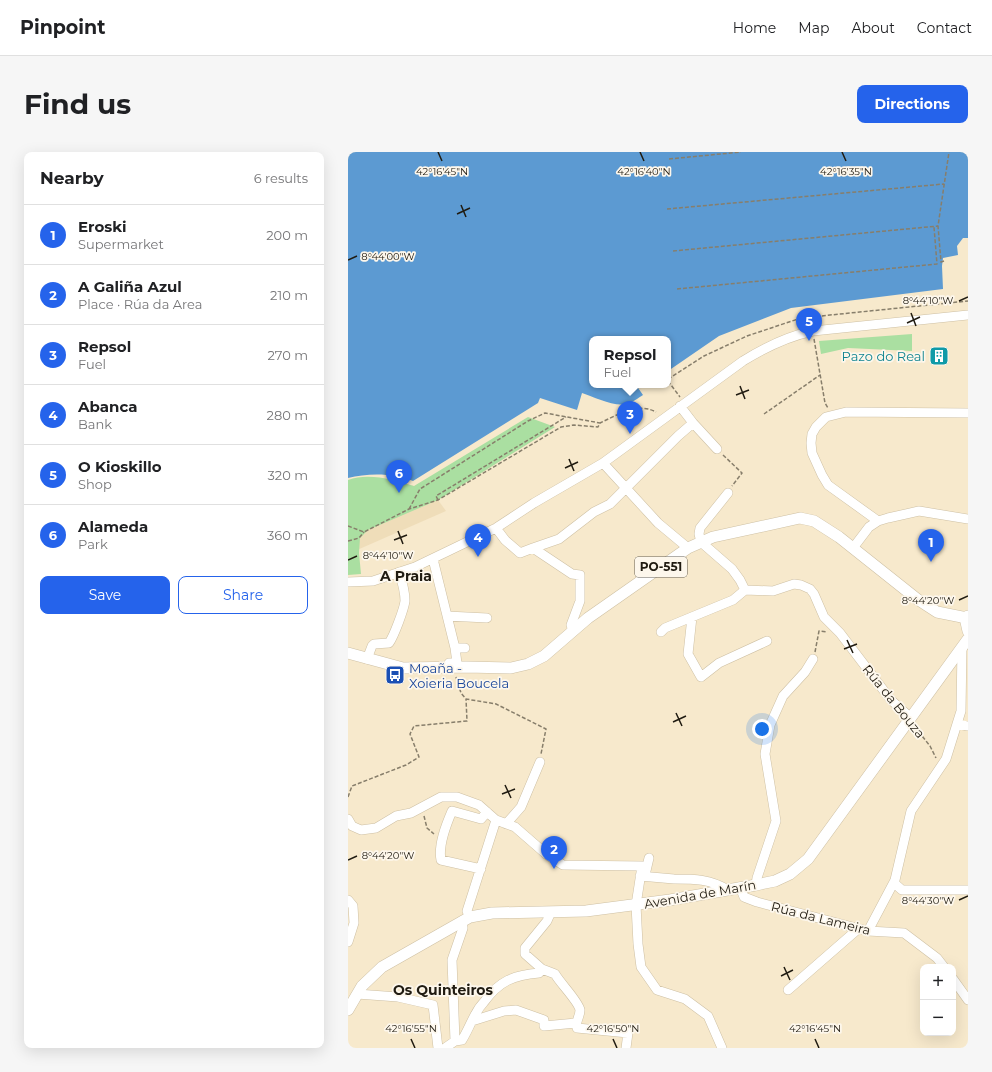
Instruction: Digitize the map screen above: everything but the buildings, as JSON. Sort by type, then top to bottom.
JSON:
[{"type":"main road","name":"PO-551","points":[[348,653],[403,668],[511,668],[528,664],[544,656],[573,630],[688,548],[713,537],[800,518],[814,521],[839,537],[916,599],[937,612],[967,617],[966,626],[968,631]]},
{"type":"main road","name":"Avenida de Marín","points":[[348,1010],[353,996],[382,967],[466,919],[492,913],[586,911],[636,905],[756,885],[775,881],[790,874],[808,859],[965,643]]},
{"type":"street","points":[[348,582],[373,581],[399,572],[433,559],[496,528],[534,503],[603,463],[743,360],[792,338],[812,331],[968,315]]},
{"type":"street","points":[[680,406],[693,423],[717,449]]},
{"type":"street","points":[[878,521],[828,485],[815,462],[812,453],[812,434],[823,420],[830,416],[846,412],[968,413]]},
{"type":"street","points":[[496,528],[505,540],[520,553],[559,539],[594,512],[610,504],[693,423]]},
{"type":"street","points":[[603,463],[658,523],[688,548]]},
{"type":"street","points":[[661,632],[665,628],[733,600],[745,590],[732,569],[701,542],[699,534],[700,528],[728,493]]},
{"type":"street","points":[[853,548],[869,527],[878,521],[919,511],[968,519]]},
{"type":"street","points":[[533,548],[572,574],[580,576],[580,600],[571,625],[573,630]]},
{"type":"street","points":[[433,559],[457,663],[448,663],[449,668]]},
{"type":"street","points":[[367,659],[374,644],[389,643],[393,637],[400,618],[405,601],[403,582],[399,572]]},
{"type":"street","name":"Rúa da Bouza","points":[[745,590],[768,592],[794,584],[805,586],[814,594],[824,617],[840,633],[890,700],[911,718]]},
{"type":"street","points":[[447,616],[487,618]]},
{"type":"street","points":[[692,617],[688,654],[701,677],[719,663],[767,641]]},
{"type":"street","points":[[868,931],[894,883],[911,811],[946,759],[961,711],[965,643]]},
{"type":"street","points":[[454,648],[465,648]]},
{"type":"street","points":[[756,885],[776,821],[765,754],[770,725],[784,696],[805,672],[812,659]]},
{"type":"street","points":[[957,724],[968,726]]},
{"type":"street","points":[[506,824],[521,806],[540,762]]},
{"type":"street","points":[[348,819],[352,826],[361,830],[376,828],[396,816],[411,814],[441,797],[457,797],[479,805],[496,820],[515,827],[546,854],[563,865],[642,866],[642,876]]},
{"type":"street","points":[[481,869],[441,860],[440,855],[443,838],[452,811],[482,819],[487,812]]},
{"type":"street","points":[[455,1041],[452,960],[496,820]]},
{"type":"street","points":[[649,858],[642,876],[636,905],[641,967],[657,990],[685,999],[708,1016],[722,1048]]},
{"type":"street","points":[[642,876],[675,879],[693,878],[720,885],[728,890]]},
{"type":"street","points":[[894,883],[902,890],[968,890]]},
{"type":"street","name":"Rúa da Lameira","points":[[740,887],[744,897],[757,902],[858,929],[904,933],[937,958],[942,964]]},
{"type":"street","points":[[348,900],[353,906],[354,923],[348,942]]},
{"type":"street","points":[[551,912],[547,921],[525,948],[525,954],[542,969],[555,974],[576,1000],[580,1010],[576,1023],[577,1028],[628,1033],[626,1048]]},
{"type":"street","points":[[788,990],[858,929]]},
{"type":"street","points":[[445,1048],[455,1041],[462,1040],[468,1031],[475,1014],[492,991],[504,982],[522,975],[539,973],[542,969]]},
{"type":"street","points":[[956,983],[968,1000]]},
{"type":"street","points":[[353,996],[398,997],[433,1005],[438,1048]]},
{"type":"street","points":[[472,1021],[504,1011],[516,1010],[544,1020],[544,1026],[576,1023]]},
{"type":"path","points":[[669,159],[741,152]]},
{"type":"path","points":[[944,261],[941,262],[938,226],[949,152]]},
{"type":"path","points":[[667,209],[944,184]]},
{"type":"path","points":[[673,251],[938,226]]},
{"type":"path","points":[[677,289],[938,264],[934,227]]},
{"type":"path","points":[[812,331],[826,403],[830,416]]},
{"type":"path","points":[[764,414],[820,374]]},
{"type":"path","points":[[671,385],[678,395]]},
{"type":"path","points":[[409,509],[420,489],[528,420],[544,413],[600,423],[624,412],[643,407],[656,412]]},
{"type":"path","points":[[438,500],[436,496],[567,417]]},
{"type":"path","points":[[348,541],[359,538],[364,532],[409,509],[438,500],[561,427],[574,425],[598,428],[600,423]]},
{"type":"path","points":[[717,449],[742,473],[728,493]]},
{"type":"path","points":[[348,526],[364,532]]},
{"type":"path","points":[[812,659],[817,646],[819,631],[840,633]]},
{"type":"path","points":[[348,797],[352,786],[406,765],[419,757],[410,734],[414,726],[468,721],[466,699],[461,693],[456,673],[449,673],[449,668]]},
{"type":"path","points":[[466,699],[496,704],[546,729],[540,762]]},
{"type":"path","name":"Rúa da Bouza","points":[[911,718],[916,728],[930,746],[940,767]]},
{"type":"path","points":[[422,808],[427,828],[434,834],[443,838]]},
{"type":"shaded area","points":[[401,482],[414,486],[438,500],[446,511],[348,554],[348,542],[371,507]]},
{"type":"green space","points":[[912,334],[912,351],[848,348],[821,354],[819,341]]},
{"type":"green space","points":[[528,417],[555,427],[438,500],[368,530],[360,538],[359,553],[361,574],[348,575],[348,480],[373,477],[390,479],[414,486]]},
{"type":"water","points":[[348,152],[968,152],[968,238],[963,238],[957,246],[958,255],[943,258],[943,289],[791,308],[719,336],[671,369],[671,336],[589,336],[589,388],[638,388],[643,395],[630,403],[621,405],[610,403],[582,393],[577,410],[540,398],[538,403],[413,481],[398,476],[389,475],[364,475],[348,478]]},
{"type":"place","name":"O Kioskillo","points":[[809,341]]},
{"type":"place","name":"Pazo do Real","points":[[939,356]]},
{"type":"place","name":"Repsol","points":[[630,434]]},
{"type":"place","name":"Alameda","points":[[399,493]]},
{"type":"place","name":"Abanca","points":[[478,557]]},
{"type":"place","name":"Eroski","points":[[931,562]]},
{"type":"place","name":"Moaña - Xoieria Boucela","points":[[395,675]]},
{"type":"place","name":"A Galiña Azul","points":[[554,869]]},
{"type":"district","name":"A Praia","points":[[406,576]]},
{"type":"district","name":"Os Quinteiros","points":[[443,990]]}]
